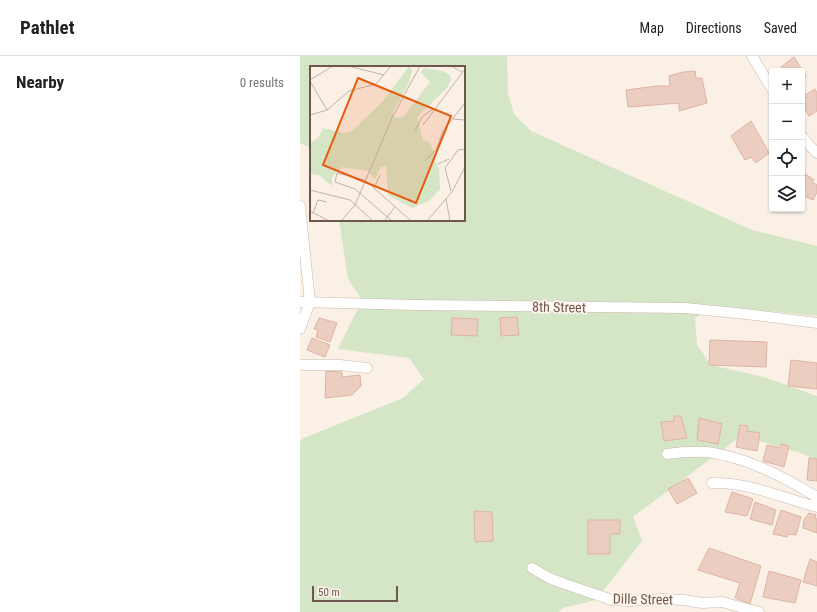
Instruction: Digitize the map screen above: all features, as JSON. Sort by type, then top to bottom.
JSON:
[{"type":"street","points":[[752,56],[769,84]]},
{"type":"street","points":[[805,140],[817,153]]},
{"type":"street","points":[[300,206],[305,302],[300,329]]},
{"type":"street","name":"8th Street","points":[[305,302],[417,305],[685,308],[817,323]]},
{"type":"street","points":[[300,365],[340,365],[367,368]]},
{"type":"street","points":[[667,454],[707,452],[749,462],[789,481],[815,496],[817,499]]},
{"type":"street","points":[[712,483],[728,482],[745,485],[817,507]]},
{"type":"street","name":"Dille Street","points":[[532,568],[549,578],[612,600],[629,601],[663,599],[702,603],[722,602],[759,612]]},
{"type":"green space","points":[[300,56],[507,56],[508,93],[514,114],[531,131],[752,230],[817,246],[817,316],[717,306],[695,318],[697,345],[711,365],[764,377],[817,396],[817,461],[801,453],[741,436],[633,517],[642,541],[596,600],[563,608],[558,612],[300,612],[300,441],[304,438],[403,398],[424,379],[409,358],[338,349],[362,300],[348,279],[339,221],[465,221],[465,66],[310,66],[310,148],[300,143]]},
{"type":"building","points":[[794,57],[801,68],[782,68]]},
{"type":"building","points":[[695,71],[696,78],[702,78],[707,103],[679,111],[679,103],[628,107],[626,90],[670,86],[669,76],[683,72]]},
{"type":"building","points":[[815,89],[817,93],[817,111],[809,116],[805,109],[805,95]]},
{"type":"building","points":[[751,121],[769,153],[756,163],[751,157],[745,160],[731,136]]},
{"type":"building","points":[[805,174],[814,180],[812,182],[817,185],[817,192],[813,200],[805,196]]},
{"type":"building","points":[[517,317],[519,335],[501,336],[500,318]]},
{"type":"building","points":[[319,318],[337,323],[330,342],[316,337],[318,330],[314,329]]},
{"type":"building","points":[[452,318],[478,319],[477,336],[451,335]]},
{"type":"building","points":[[312,338],[330,345],[325,357],[307,350]]},
{"type":"building","points":[[710,340],[767,342],[766,367],[709,365]]},
{"type":"building","points":[[791,360],[817,363],[817,389],[788,386]]},
{"type":"building","points":[[326,371],[342,372],[342,377],[360,375],[361,386],[352,395],[325,398]]},
{"type":"building","points":[[674,416],[681,416],[687,438],[664,441],[661,422],[674,421]]},
{"type":"building","points":[[699,418],[722,424],[718,444],[697,440]]},
{"type":"building","points":[[740,425],[748,426],[747,431],[760,433],[757,451],[736,447]]},
{"type":"building","points":[[781,444],[789,446],[784,467],[763,461],[767,445],[781,448]]},
{"type":"building","points":[[809,458],[817,459],[817,481],[807,480]]},
{"type":"building","points":[[688,478],[697,493],[677,504],[668,489]]},
{"type":"building","points":[[732,492],[753,499],[747,516],[725,512]]},
{"type":"building","points":[[755,502],[776,510],[772,525],[750,519]]},
{"type":"building","points":[[781,510],[801,517],[796,535],[788,534],[787,537],[773,534]]},
{"type":"building","points":[[474,511],[492,512],[493,541],[475,542]]},
{"type":"building","points":[[809,513],[816,515],[817,533],[803,528],[804,520]]},
{"type":"building","points":[[588,520],[620,520],[620,534],[610,534],[610,554],[588,554]]},
{"type":"building","points":[[709,548],[761,566],[750,604],[735,598],[740,583],[698,570]]},
{"type":"building","points":[[810,559],[817,562],[817,586],[803,582]]},
{"type":"building","points":[[769,571],[801,580],[795,603],[763,597]]}]
